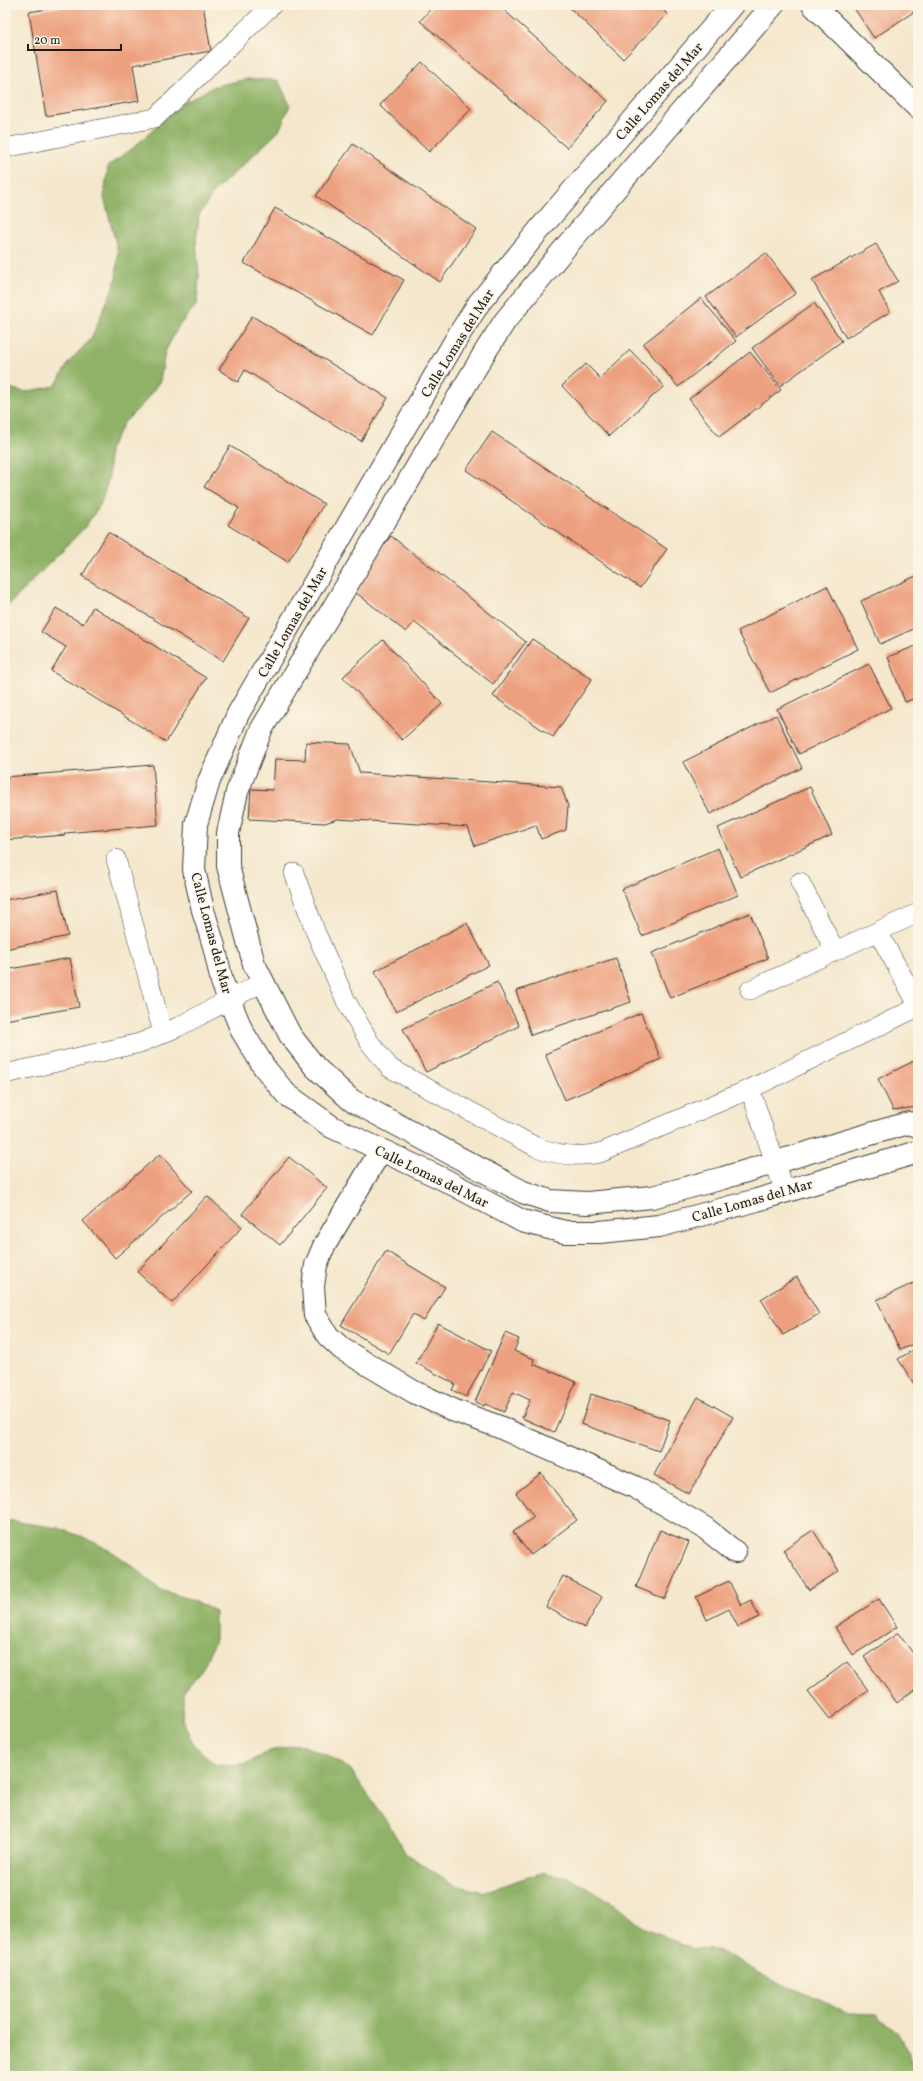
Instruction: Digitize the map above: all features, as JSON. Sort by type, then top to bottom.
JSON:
[{"type":"street","name":"Calle Lomas del Mar","points":[[732,5],[544,224],[479,303],[450,350],[238,714],[209,781],[196,824],[194,870],[222,982],[242,1031],[264,1067],[286,1094],[332,1127],[443,1179],[522,1221],[565,1232],[600,1232],[659,1226],[785,1192],[918,1152]]},
{"type":"street","name":"Calle Lomas del Mar","points":[[774,5],[569,242],[505,321],[485,352],[261,730],[237,792],[228,833],[228,866],[254,964],[290,1035],[315,1067],[351,1100],[523,1192],[550,1201],[587,1203],[652,1197],[909,1123],[918,1126]]},
{"type":"street","points":[[813,5],[918,108]]},
{"type":"street","points":[[381,1150],[324,1246],[316,1265],[313,1286],[315,1315],[328,1336],[342,1349],[414,1392],[455,1411],[497,1426],[635,1487],[705,1528],[735,1552]]},
{"type":"lane","points":[[5,148],[155,118],[272,5]]},
{"type":"lane","points":[[116,859],[163,1033]]},
{"type":"lane","points":[[294,873],[316,932],[346,1001],[370,1043],[390,1068],[536,1147],[554,1154],[573,1156],[600,1153],[750,1089],[918,1006],[878,932]]},
{"type":"lane","points":[[800,882],[835,952]]},
{"type":"lane","points":[[750,990],[918,913]]},
{"type":"lane","points":[[5,1074],[140,1043],[163,1033],[263,982]]},
{"type":"lane","points":[[750,1089],[785,1192]]},
{"type":"green space","points":[[247,79],[278,80],[290,105],[279,131],[214,192],[199,215],[196,242],[199,276],[197,304],[178,327],[165,352],[160,381],[143,404],[123,424],[109,450],[109,478],[100,505],[85,527],[5,609],[5,387],[25,392],[55,386],[70,361],[91,339],[116,280],[118,252],[104,197],[108,166],[133,148],[182,104],[215,86]]},
{"type":"green space","points":[[5,1520],[58,1528],[88,1539],[114,1553],[138,1570],[160,1590],[187,1598],[215,1611],[215,1640],[202,1670],[184,1691],[182,1719],[194,1745],[216,1765],[245,1764],[270,1751],[298,1744],[327,1755],[350,1769],[391,1828],[406,1854],[455,1885],[483,1892],[540,1873],[569,1878],[594,1891],[619,1907],[641,1926],[694,1949],[720,1950],[769,1979],[822,1999],[849,2014],[877,2015],[900,2034],[917,2076],[5,2076]]},
{"type":"building","points":[[72,5],[203,5],[211,51],[133,65],[139,101],[46,116],[29,12]]},
{"type":"building","points":[[434,5],[498,5],[608,101],[567,148],[420,21]]},
{"type":"building","points":[[567,5],[658,5],[667,14],[623,59]]},
{"type":"building","points":[[852,5],[918,5],[918,9],[874,38]]},
{"type":"building","points":[[422,62],[471,109],[429,152],[380,105]]},
{"type":"building","points":[[353,144],[476,229],[440,282],[316,196]]},
{"type":"building","points":[[275,208],[404,280],[373,335],[244,263]]},
{"type":"building","points":[[876,244],[898,281],[879,292],[890,312],[846,338],[812,280]]},
{"type":"building","points":[[766,253],[796,293],[736,337],[706,297]]},
{"type":"building","points":[[701,298],[736,341],[678,387],[643,344]]},
{"type":"building","points":[[814,303],[842,341],[780,386],[752,348]]},
{"type":"building","points":[[252,316],[388,398],[361,441],[245,370],[238,382],[219,370]]},
{"type":"building","points":[[630,350],[664,386],[609,436],[562,386],[586,364],[600,378]]},
{"type":"building","points":[[750,352],[781,390],[719,437],[689,399]]},
{"type":"building","points":[[492,432],[667,549],[640,588],[466,470]]},
{"type":"building","points":[[230,446],[324,504],[288,562],[228,525],[239,508],[204,487]]},
{"type":"building","points":[[108,532],[249,618],[223,661],[82,576]]},
{"type":"building","points":[[391,536],[526,642],[493,684],[414,622],[406,632],[350,588]]},
{"type":"building","points":[[918,575],[918,627],[880,644],[861,601]]},
{"type":"building","points":[[827,586],[858,649],[770,693],[738,631]]},
{"type":"building","points":[[93,607],[206,678],[166,742],[51,671],[66,647],[41,632],[56,608],[83,624]]},
{"type":"building","points":[[532,639],[592,679],[553,737],[493,696]]},
{"type":"building","points":[[383,640],[442,704],[402,740],[343,677]]},
{"type":"building","points":[[918,645],[918,697],[905,702],[888,657]]},
{"type":"building","points":[[869,664],[891,708],[799,754],[777,709]]},
{"type":"building","points":[[776,715],[802,768],[710,814],[683,762]]},
{"type":"building","points":[[306,742],[350,744],[360,773],[561,787],[568,806],[566,830],[541,839],[536,825],[475,846],[468,827],[337,819],[325,823],[249,819],[251,789],[273,790],[275,759],[305,760]]},
{"type":"building","points":[[153,765],[158,825],[5,840],[5,777]]},
{"type":"building","points":[[810,787],[832,835],[740,877],[718,828]]},
{"type":"building","points":[[718,848],[738,895],[642,936],[622,889]]},
{"type":"building","points":[[58,890],[68,936],[5,949],[5,900]]},
{"type":"building","points":[[750,913],[768,958],[670,998],[652,953]]},
{"type":"building","points":[[467,923],[489,965],[396,1012],[375,971]]},
{"type":"building","points":[[70,958],[79,1007],[5,1020],[5,970]]},
{"type":"building","points":[[616,958],[631,1002],[531,1035],[516,991]]},
{"type":"building","points":[[497,982],[519,1026],[426,1072],[403,1029]]},
{"type":"building","points":[[641,1013],[661,1059],[565,1100],[545,1054]]},
{"type":"building","points":[[918,1059],[918,1107],[893,1110],[878,1079]]},
{"type":"building","points":[[160,1154],[192,1191],[115,1258],[83,1221]]},
{"type":"building","points":[[289,1157],[327,1188],[280,1245],[242,1214]]},
{"type":"building","points":[[207,1196],[242,1227],[172,1303],[137,1272]]},
{"type":"building","points":[[386,1251],[445,1287],[424,1321],[413,1314],[389,1354],[341,1325]]},
{"type":"building","points":[[797,1277],[819,1314],[783,1335],[761,1299]]},
{"type":"building","points":[[918,1281],[918,1342],[900,1350],[877,1300]]},
{"type":"building","points":[[438,1323],[491,1351],[466,1397],[452,1390],[455,1384],[416,1363]]},
{"type":"building","points":[[505,1333],[519,1339],[514,1351],[534,1359],[533,1364],[576,1382],[554,1432],[522,1418],[530,1400],[513,1392],[504,1412],[485,1404],[484,1406],[475,1402]]},
{"type":"building","points":[[918,1347],[918,1390],[898,1359]]},
{"type":"building","points":[[591,1394],[670,1420],[659,1451],[581,1424]]},
{"type":"building","points":[[698,1397],[733,1417],[689,1494],[654,1475]]},
{"type":"building","points":[[541,1473],[577,1520],[531,1555],[513,1532],[534,1517],[516,1493]]},
{"type":"building","points":[[660,1530],[689,1542],[665,1599],[636,1587]]},
{"type":"building","points":[[813,1530],[839,1571],[809,1590],[783,1550]]},
{"type":"building","points":[[563,1576],[602,1597],[585,1628],[546,1607]]},
{"type":"building","points":[[729,1581],[741,1605],[751,1600],[759,1617],[738,1627],[729,1609],[707,1620],[696,1597]]},
{"type":"building","points":[[879,1599],[897,1627],[853,1655],[835,1627]]},
{"type":"building","points":[[898,1633],[918,1660],[918,1687],[897,1703],[864,1657]]},
{"type":"building","points":[[847,1662],[868,1690],[830,1719],[808,1691]]}]
